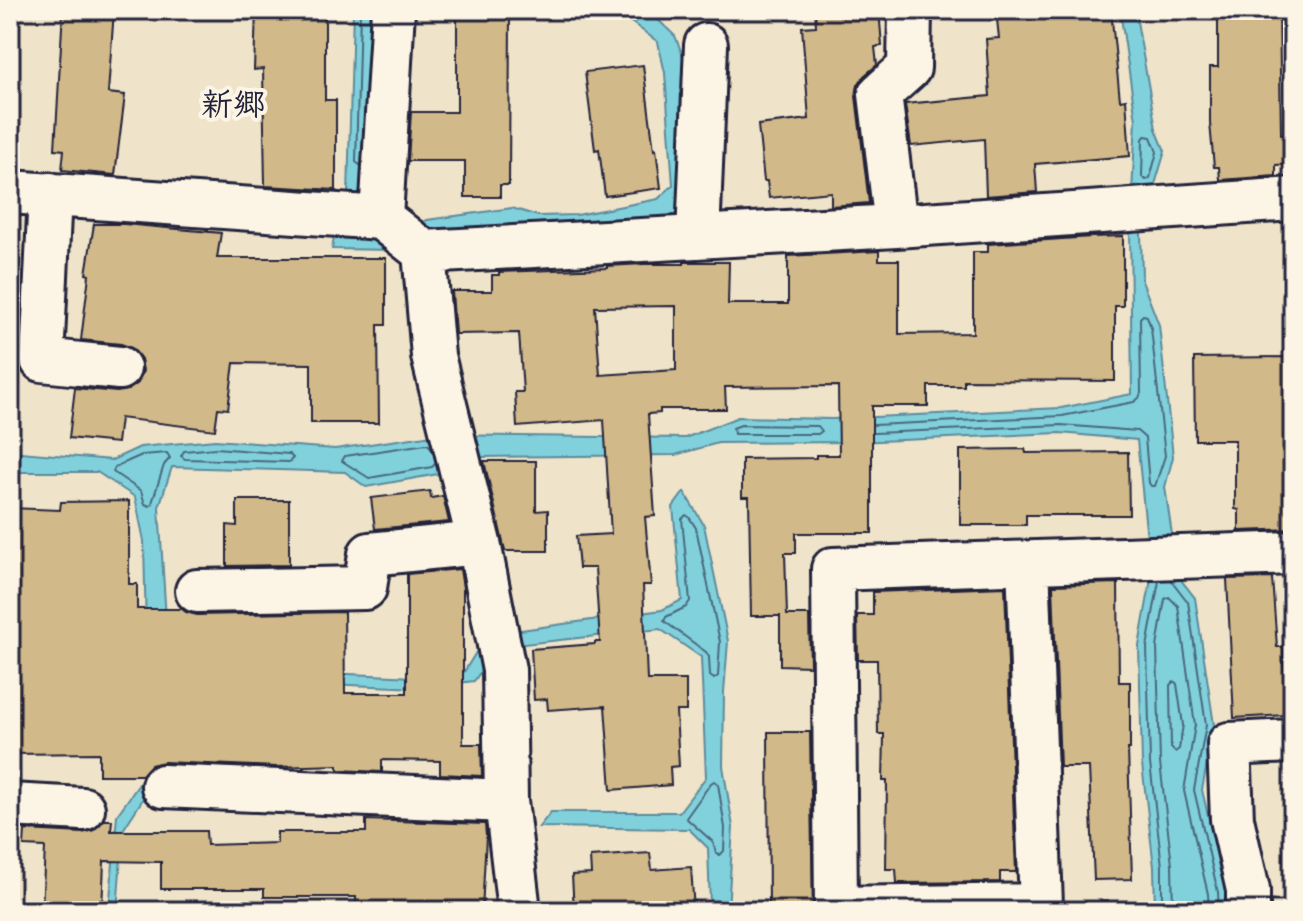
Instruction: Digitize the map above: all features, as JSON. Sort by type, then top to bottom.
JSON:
[{"type":"street","points":[[393,10],[386,229],[433,356],[479,543],[504,670],[506,801],[519,911]]},
{"type":"street","points":[[896,226],[880,94],[909,68],[910,10]]},
{"type":"street","points":[[698,237],[706,45]]},
{"type":"street","points":[[119,368],[42,360],[30,193],[386,229],[698,237],[1293,199]]},
{"type":"street","points":[[197,591],[365,588],[370,554],[479,543]]},
{"type":"street","points":[[1028,563],[1041,905],[836,908],[833,569],[1293,553]]},
{"type":"street","points":[[1248,911],[1248,890],[1232,819],[1229,744],[1293,741]]},
{"type":"street","points":[[163,786],[506,801]]},
{"type":"street","points":[[10,805],[83,809]]},
{"type":"water","points":[[353,10],[378,10],[372,171],[362,174],[354,231],[389,237],[427,220],[512,208],[538,216],[577,215],[658,199],[673,185],[665,73],[658,42],[618,10],[648,10],[675,36],[687,66],[688,178],[673,220],[395,250],[332,249],[348,195]]},
{"type":"water","points":[[1120,10],[1135,10],[1156,129],[1165,151],[1141,231],[1142,281],[1159,325],[1173,457],[1165,487],[1178,576],[1195,598],[1214,725],[1202,790],[1226,892],[1227,911],[1155,911],[1154,867],[1142,764],[1139,646],[1151,579],[1137,440],[1060,433],[856,442],[718,443],[675,455],[477,457],[445,463],[438,474],[366,487],[345,472],[172,467],[159,507],[167,636],[281,671],[416,677],[464,672],[478,649],[486,664],[474,681],[420,688],[279,682],[173,740],[159,774],[123,830],[117,911],[109,911],[117,815],[152,766],[164,735],[146,634],[144,541],[135,497],[97,472],[10,472],[10,451],[112,460],[140,447],[215,440],[335,449],[433,435],[685,438],[738,417],[832,419],[1061,408],[1132,394],[1130,229],[1136,120]]},
{"type":"water","points":[[684,492],[704,525],[728,641],[723,766],[733,827],[728,911],[706,911],[710,905],[708,848],[689,829],[539,827],[551,812],[679,812],[706,777],[701,657],[660,629],[524,644],[514,631],[662,610],[682,600],[673,507]]},
{"type":"building","points":[[63,10],[114,10],[108,93],[125,95],[115,175],[62,170],[64,150],[55,149]]},
{"type":"building","points":[[256,10],[325,10],[325,100],[336,100],[336,190],[265,186],[263,69],[254,70]]},
{"type":"building","points":[[815,10],[879,10],[882,46],[875,47],[877,65],[864,76],[856,96],[869,203],[831,206],[831,192],[769,198],[767,181],[764,181],[758,125],[809,119],[802,27],[816,26]]},
{"type":"building","points":[[996,10],[1111,10],[1120,100],[1126,99],[1130,156],[1035,164],[1037,192],[986,196],[984,139],[911,146],[905,104],[990,96],[986,39],[999,38]]},
{"type":"building","points":[[1218,10],[1279,10],[1281,134],[1293,133],[1293,164],[1276,165],[1276,176],[1220,180],[1219,167],[1214,167],[1210,67],[1218,67]]},
{"type":"building","points":[[457,14],[510,14],[509,185],[500,185],[500,197],[465,197],[465,161],[408,161],[411,112],[457,112]]},
{"type":"building","points":[[643,65],[661,188],[605,196],[599,149],[595,150],[585,72]]},
{"type":"building","points":[[94,224],[221,233],[217,258],[386,258],[386,325],[378,325],[379,423],[311,423],[311,364],[234,363],[228,409],[218,408],[215,430],[120,418],[117,443],[69,438],[75,388],[117,392],[128,390],[138,383],[143,371],[141,359],[132,348],[81,340]]},
{"type":"building","points":[[1123,236],[1123,306],[1115,306],[1115,381],[964,380],[964,386],[928,386],[928,406],[872,406],[872,533],[796,533],[796,553],[785,553],[787,615],[809,615],[810,666],[780,665],[780,616],[751,616],[749,497],[742,497],[742,459],[839,455],[838,386],[725,387],[726,409],[660,409],[660,413],[648,414],[655,516],[645,517],[651,585],[643,585],[647,680],[686,680],[686,711],[676,711],[679,766],[670,767],[671,785],[611,790],[605,706],[548,710],[547,699],[534,700],[531,649],[600,642],[595,568],[579,568],[576,536],[611,534],[604,420],[517,427],[515,392],[523,392],[519,333],[455,334],[452,291],[492,291],[492,275],[499,275],[499,272],[729,262],[728,304],[788,304],[788,256],[879,251],[879,260],[899,260],[899,334],[973,333],[973,252],[988,252],[988,244]],"holes":[[[676,306],[676,370],[600,375],[595,307]]]},
{"type":"building","points":[[1293,357],[1293,529],[1239,531],[1239,510],[1235,509],[1235,440],[1195,440],[1194,358]]},
{"type":"building","points":[[1025,449],[1026,453],[1128,452],[1129,515],[1026,515],[1026,525],[960,525],[960,450]]},
{"type":"building","points":[[484,461],[536,461],[536,511],[548,510],[548,551],[505,551]]},
{"type":"building","points":[[430,491],[431,498],[443,496],[449,522],[375,529],[371,498]]},
{"type":"building","points":[[237,500],[289,500],[289,565],[227,566],[227,525],[237,526]]},
{"type":"building","points":[[129,501],[129,584],[137,584],[137,609],[182,609],[197,615],[344,612],[345,693],[407,693],[407,574],[460,569],[463,588],[463,744],[481,744],[482,776],[440,774],[440,761],[382,760],[382,772],[338,770],[338,765],[276,767],[164,762],[151,765],[142,775],[99,775],[99,753],[10,754],[10,508],[60,510],[61,502]]},
{"type":"building","points":[[1272,578],[1277,647],[1283,647],[1286,715],[1234,718],[1227,579]]},
{"type":"building","points":[[1118,583],[1119,682],[1130,682],[1128,749],[1132,879],[1094,880],[1089,767],[1060,767],[1053,585]]},
{"type":"building","points":[[1005,587],[1016,872],[1000,872],[1000,882],[897,883],[896,869],[886,869],[887,781],[883,781],[884,734],[878,734],[877,660],[858,660],[857,615],[873,615],[873,592]]},
{"type":"building","points":[[768,732],[810,732],[813,911],[769,911]]},
{"type":"building","points":[[104,820],[112,820],[111,831],[206,831],[207,845],[277,843],[277,832],[366,832],[366,820],[485,824],[482,911],[356,911],[356,897],[264,897],[264,889],[161,889],[161,862],[104,861],[102,911],[42,911],[45,847],[24,846],[25,830],[82,833],[94,830]]},
{"type":"building","points":[[650,853],[652,870],[691,867],[694,911],[574,911],[572,875],[591,874],[590,857]]},
{"type":"district","name":"新郷","points":[[233,104]]}]
